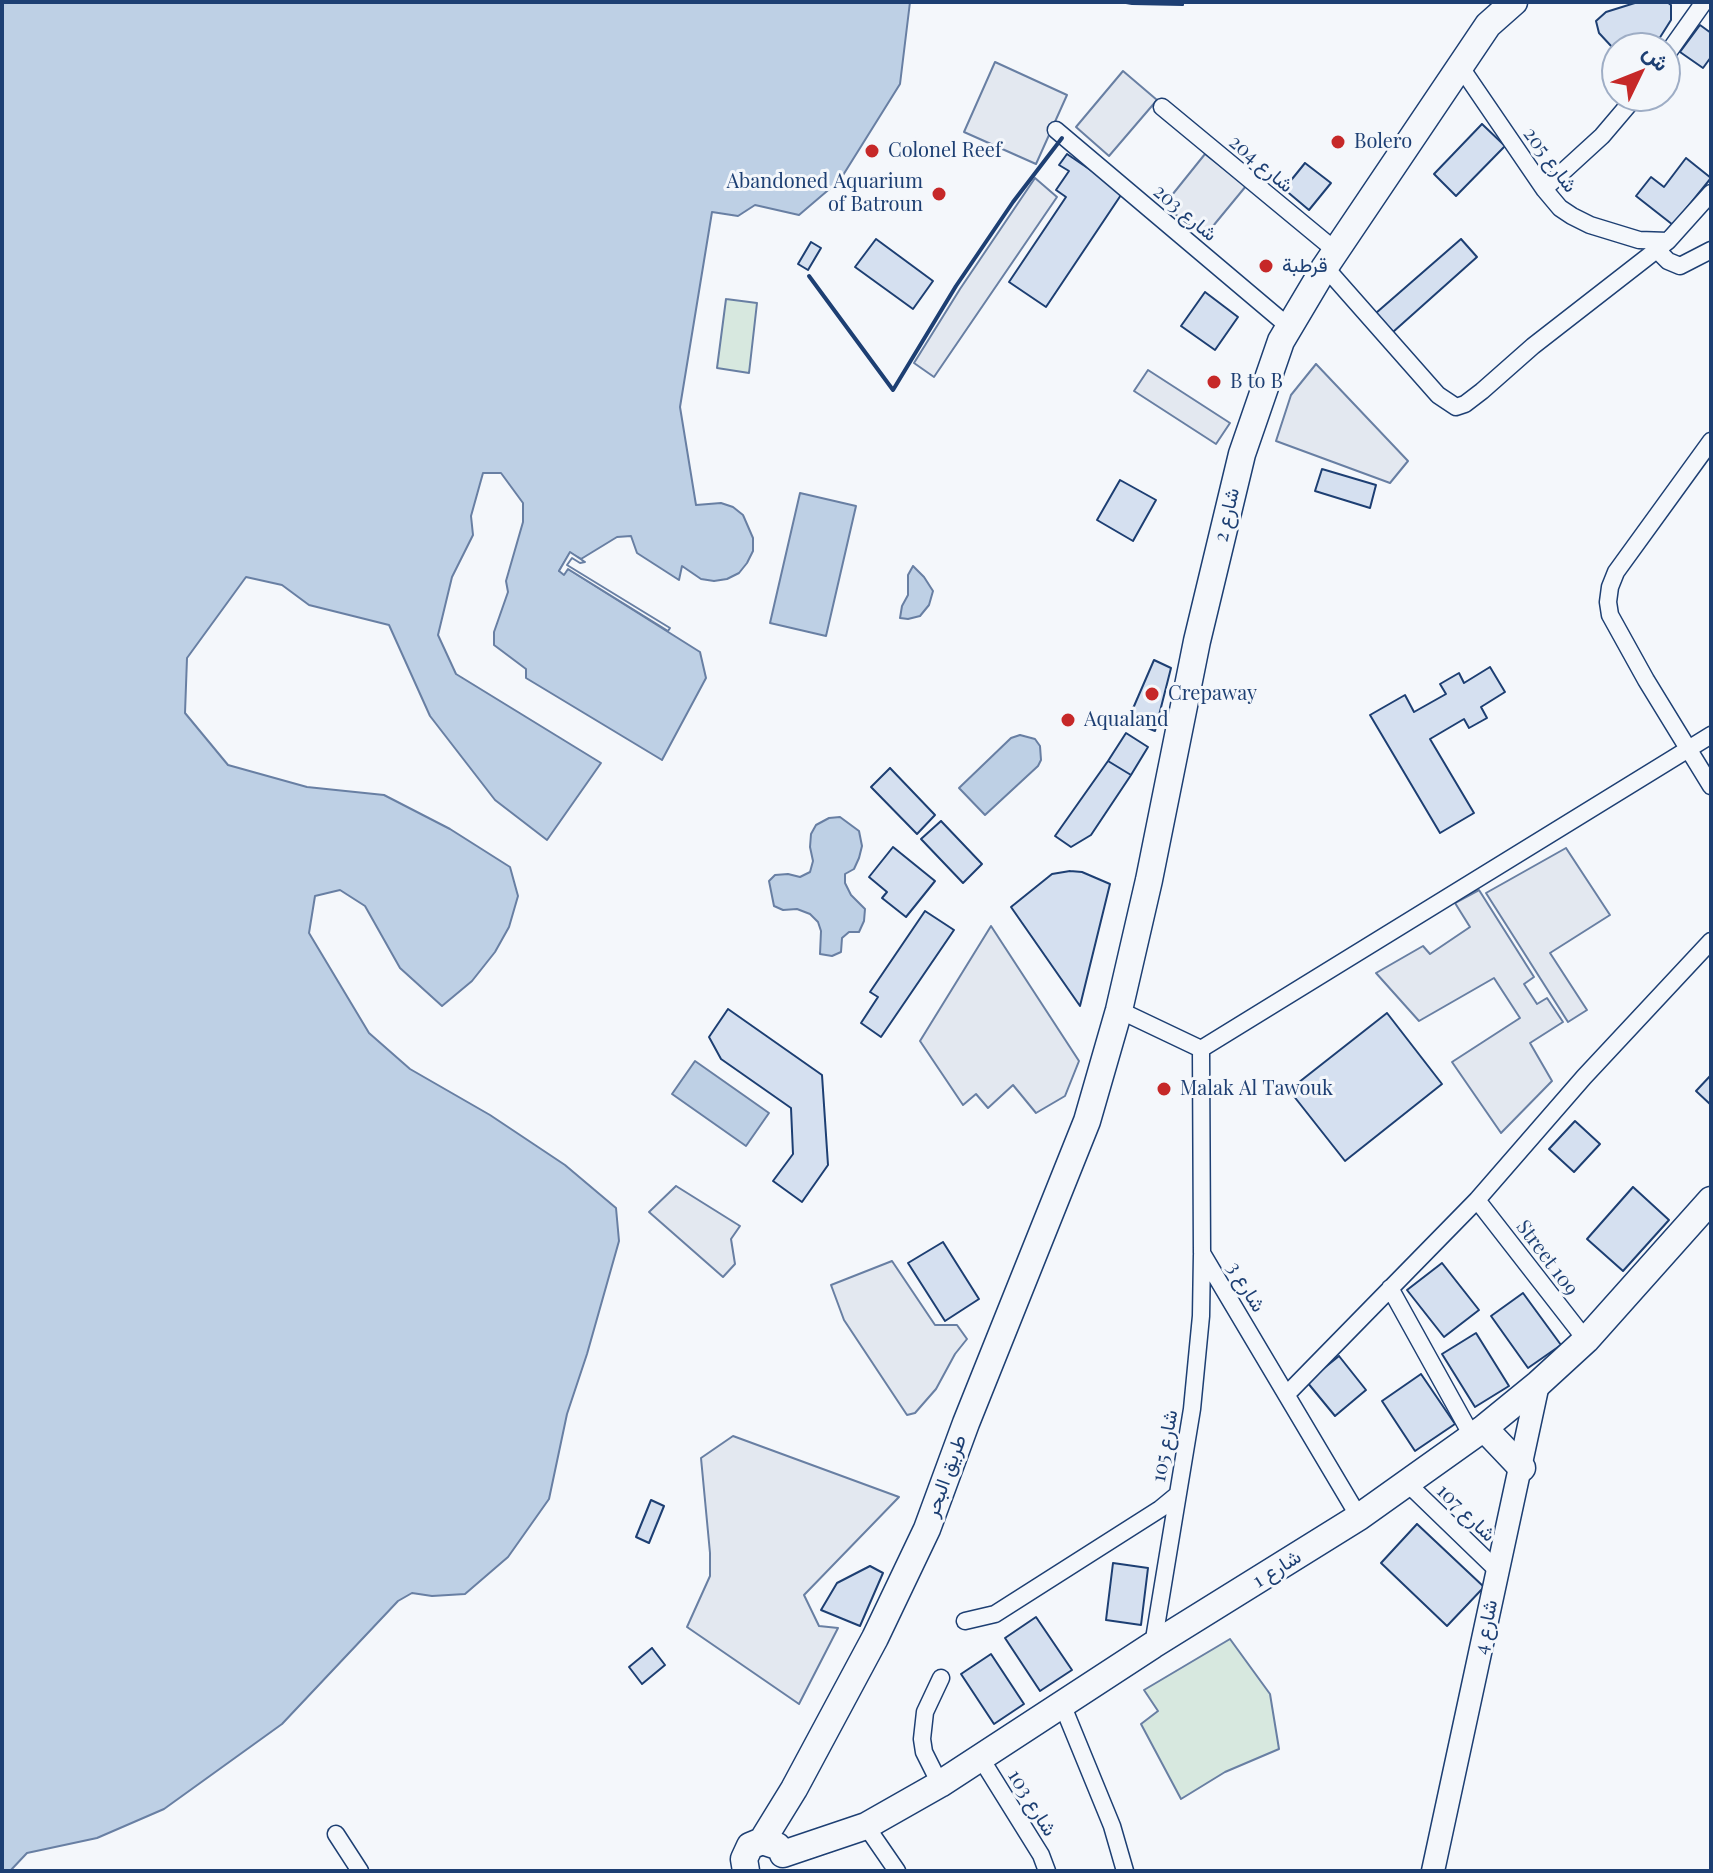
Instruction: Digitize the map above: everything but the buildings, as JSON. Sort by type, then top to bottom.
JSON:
[{"type":"main road","name":"شارع 2","points":[[1096,1095],[1149,880],[1197,641],[1242,454],[1288,326],[1460,66],[1491,13],[1514,2]]},
{"type":"main road","name":"طريق البحر","points":[[758,1861],[875,1638],[927,1529],[1096,1095]]},
{"type":"main road","name":"شارع 1","points":[[758,1861],[866,1826],[940,1784],[1153,1645],[1359,1517],[1478,1432],[1538,1384],[1586,1340],[1711,1200]]},
{"type":"main road","name":"شارع 4","points":[[1433,1871],[1538,1384]]},
{"type":"main road","points":[[1478,1432],[1522,1468]]},
{"type":"street","points":[[1681,34],[1704,2]]},
{"type":"street","name":"شارع 205","points":[[1460,66],[1560,208],[1590,225],[1662,246],[1668,261],[1680,266],[1711,250]]},
{"type":"street","name":"شارع 204","points":[[1162,107],[1330,259],[1438,395],[1456,407],[1482,391],[1533,346],[1662,246]]},
{"type":"street","points":[[1544,189],[1602,136],[1622,112]]},
{"type":"street","name":"شارع 203","points":[[1056,130],[1288,326]]},
{"type":"street","points":[[1662,246],[1711,193]]},
{"type":"street","points":[[1711,441],[1616,572],[1608,602],[1610,615],[1711,786]]},
{"type":"street","points":[[1119,1010],[1201,1049],[1711,735]]},
{"type":"street","points":[[1287,1394],[1477,1200],[1574,1088],[1711,941]]},
{"type":"street","name":"شارع 3","points":[[1201,1049],[1202,1253],[1359,1517]]},
{"type":"street","name":"Street 109","points":[[1477,1200],[1586,1340]]},
{"type":"street","name":"شارع 105","points":[[1153,1645],[1192,1409],[1201,1316],[1202,1253]]},
{"type":"street","points":[[1390,1288],[1478,1432]]},
{"type":"street","name":"شارع 107","points":[[1407,1483],[1497,1570]]},
{"type":"street","points":[[965,1621],[995,1614],[1160,1509],[1177,1495]]},
{"type":"street","points":[[940,1784],[924,1752],[922,1739],[925,1712],[941,1678]]},
{"type":"street","points":[[1062,1704],[1112,1826],[1125,1871]]},
{"type":"street","name":"شارع 103","points":[[980,1757],[1041,1855],[1047,1871]]},
{"type":"street","points":[[866,1826],[897,1871]]},
{"type":"street","points":[[336,1834],[360,1871]]},
{"type":"shaded area","points":[[995,62],[1067,95],[1036,164],[964,132]]},
{"type":"shaded area","points":[[1123,71],[1157,100],[1109,156],[1076,127]]},
{"type":"shaded area","points":[[1205,154],[1246,186],[1204,237],[1164,205]]},
{"type":"shaded area","points":[[1035,178],[1057,197],[934,377],[914,363]]},
{"type":"shaded area","points":[[726,299],[757,303],[749,373],[717,368]]},
{"type":"shaded area","points":[[1316,364],[1408,461],[1390,483],[1276,441],[1291,395]]},
{"type":"shaded area","points":[[1148,370],[1230,423],[1216,444],[1134,391]]},
{"type":"shaded area","points":[[1566,848],[1610,915],[1550,953],[1587,1010],[1568,1022],[1486,893]]},
{"type":"shaded area","points":[[1479,890],[1534,977],[1524,984],[1537,1004],[1547,998],[1563,1022],[1530,1043],[1552,1081],[1501,1133],[1452,1062],[1520,1018],[1494,978],[1419,1021],[1376,973],[1423,946],[1430,954],[1470,927],[1455,903]]},
{"type":"shaded area","points":[[991,926],[1079,1061],[1065,1096],[1036,1113],[1013,1085],[988,1108],[976,1094],[963,1105],[920,1041]]},
{"type":"shaded area","points":[[676,1186],[740,1226],[731,1239],[735,1264],[723,1277],[649,1212]]},
{"type":"shaded area","points":[[892,1261],[935,1325],[957,1325],[967,1339],[936,1389],[915,1413],[907,1415],[844,1320],[831,1285]]},
{"type":"shaded area","points":[[733,1436],[899,1497],[804,1595],[819,1626],[838,1628],[799,1704],[687,1627],[710,1576],[701,1458]]},
{"type":"shaded area","points":[[1230,1639],[1270,1694],[1279,1749],[1225,1772],[1181,1799],[1141,1724],[1158,1711],[1144,1690]]},
{"type":"water","points":[[2,2],[910,2],[900,84],[840,180],[799,215],[755,205],[738,216],[712,212],[680,407],[696,505],[721,503],[743,515],[753,538],[753,551],[747,563],[739,573],[714,581],[701,579],[682,566],[679,580],[637,553],[631,536],[617,537],[581,559],[570,553],[559,571],[568,569],[700,652],[706,678],[662,760],[526,678],[526,669],[494,645],[494,632],[508,592],[506,581],[523,522],[523,503],[501,473],[483,473],[471,516],[473,535],[452,577],[438,635],[456,674],[601,763],[547,840],[495,800],[430,716],[389,625],[309,605],[282,585],[246,577],[187,658],[185,713],[228,765],[307,787],[384,795],[450,829],[510,867],[518,896],[509,927],[495,952],[472,981],[442,1006],[400,968],[365,906],[340,890],[315,896],[309,933],[369,1033],[410,1069],[490,1115],[565,1165],[616,1208],[619,1241],[567,1414],[549,1499],[508,1557],[465,1594],[432,1596],[412,1593],[398,1601],[282,1724],[164,1809],[97,1838],[27,1853],[10,1871],[2,1871]]},
{"type":"water","points":[[800,493],[856,506],[826,636],[770,623]]},
{"type":"water","points":[[913,566],[933,591],[929,605],[920,616],[900,618],[908,595],[908,575]]},
{"type":"water","points":[[1020,735],[1035,739],[1040,746],[1041,760],[985,815],[959,788],[1011,738]]},
{"type":"water","points":[[840,817],[859,831],[862,846],[859,858],[854,869],[845,874],[845,883],[851,895],[865,909],[859,932],[849,932],[842,938],[841,952],[832,956],[820,954],[821,931],[810,914],[774,906],[769,881],[775,875],[800,877],[810,872],[813,861],[811,834],[816,825],[829,818]]},
{"type":"water","points":[[695,1061],[769,1113],[746,1146],[672,1094]]},
{"type":"pier","points":[[570,552],[585,562],[580,563],[572,558],[567,565],[670,628],[668,631],[568,569],[564,575],[559,571]]},
{"type":"wall","points":[[809,276],[893,390],[956,286],[1013,202],[1062,138]]},
{"type":"place","name":"Bolero","points":[[1338,142]]},
{"type":"place","name":"Colonel Reef","points":[[872,151]]},
{"type":"place","name":"Abandoned Aquarium of Batroun","points":[[939,194]]},
{"type":"place","name":"قرطبة","points":[[1266,266]]},
{"type":"place","name":"B to B","points":[[1214,382]]},
{"type":"place","name":"Crepaway","points":[[1152,694]]},
{"type":"place","name":"Aqualand","points":[[1068,720]]},
{"type":"place","name":"Malak Al Tawouk","points":[[1164,1089]]}]
